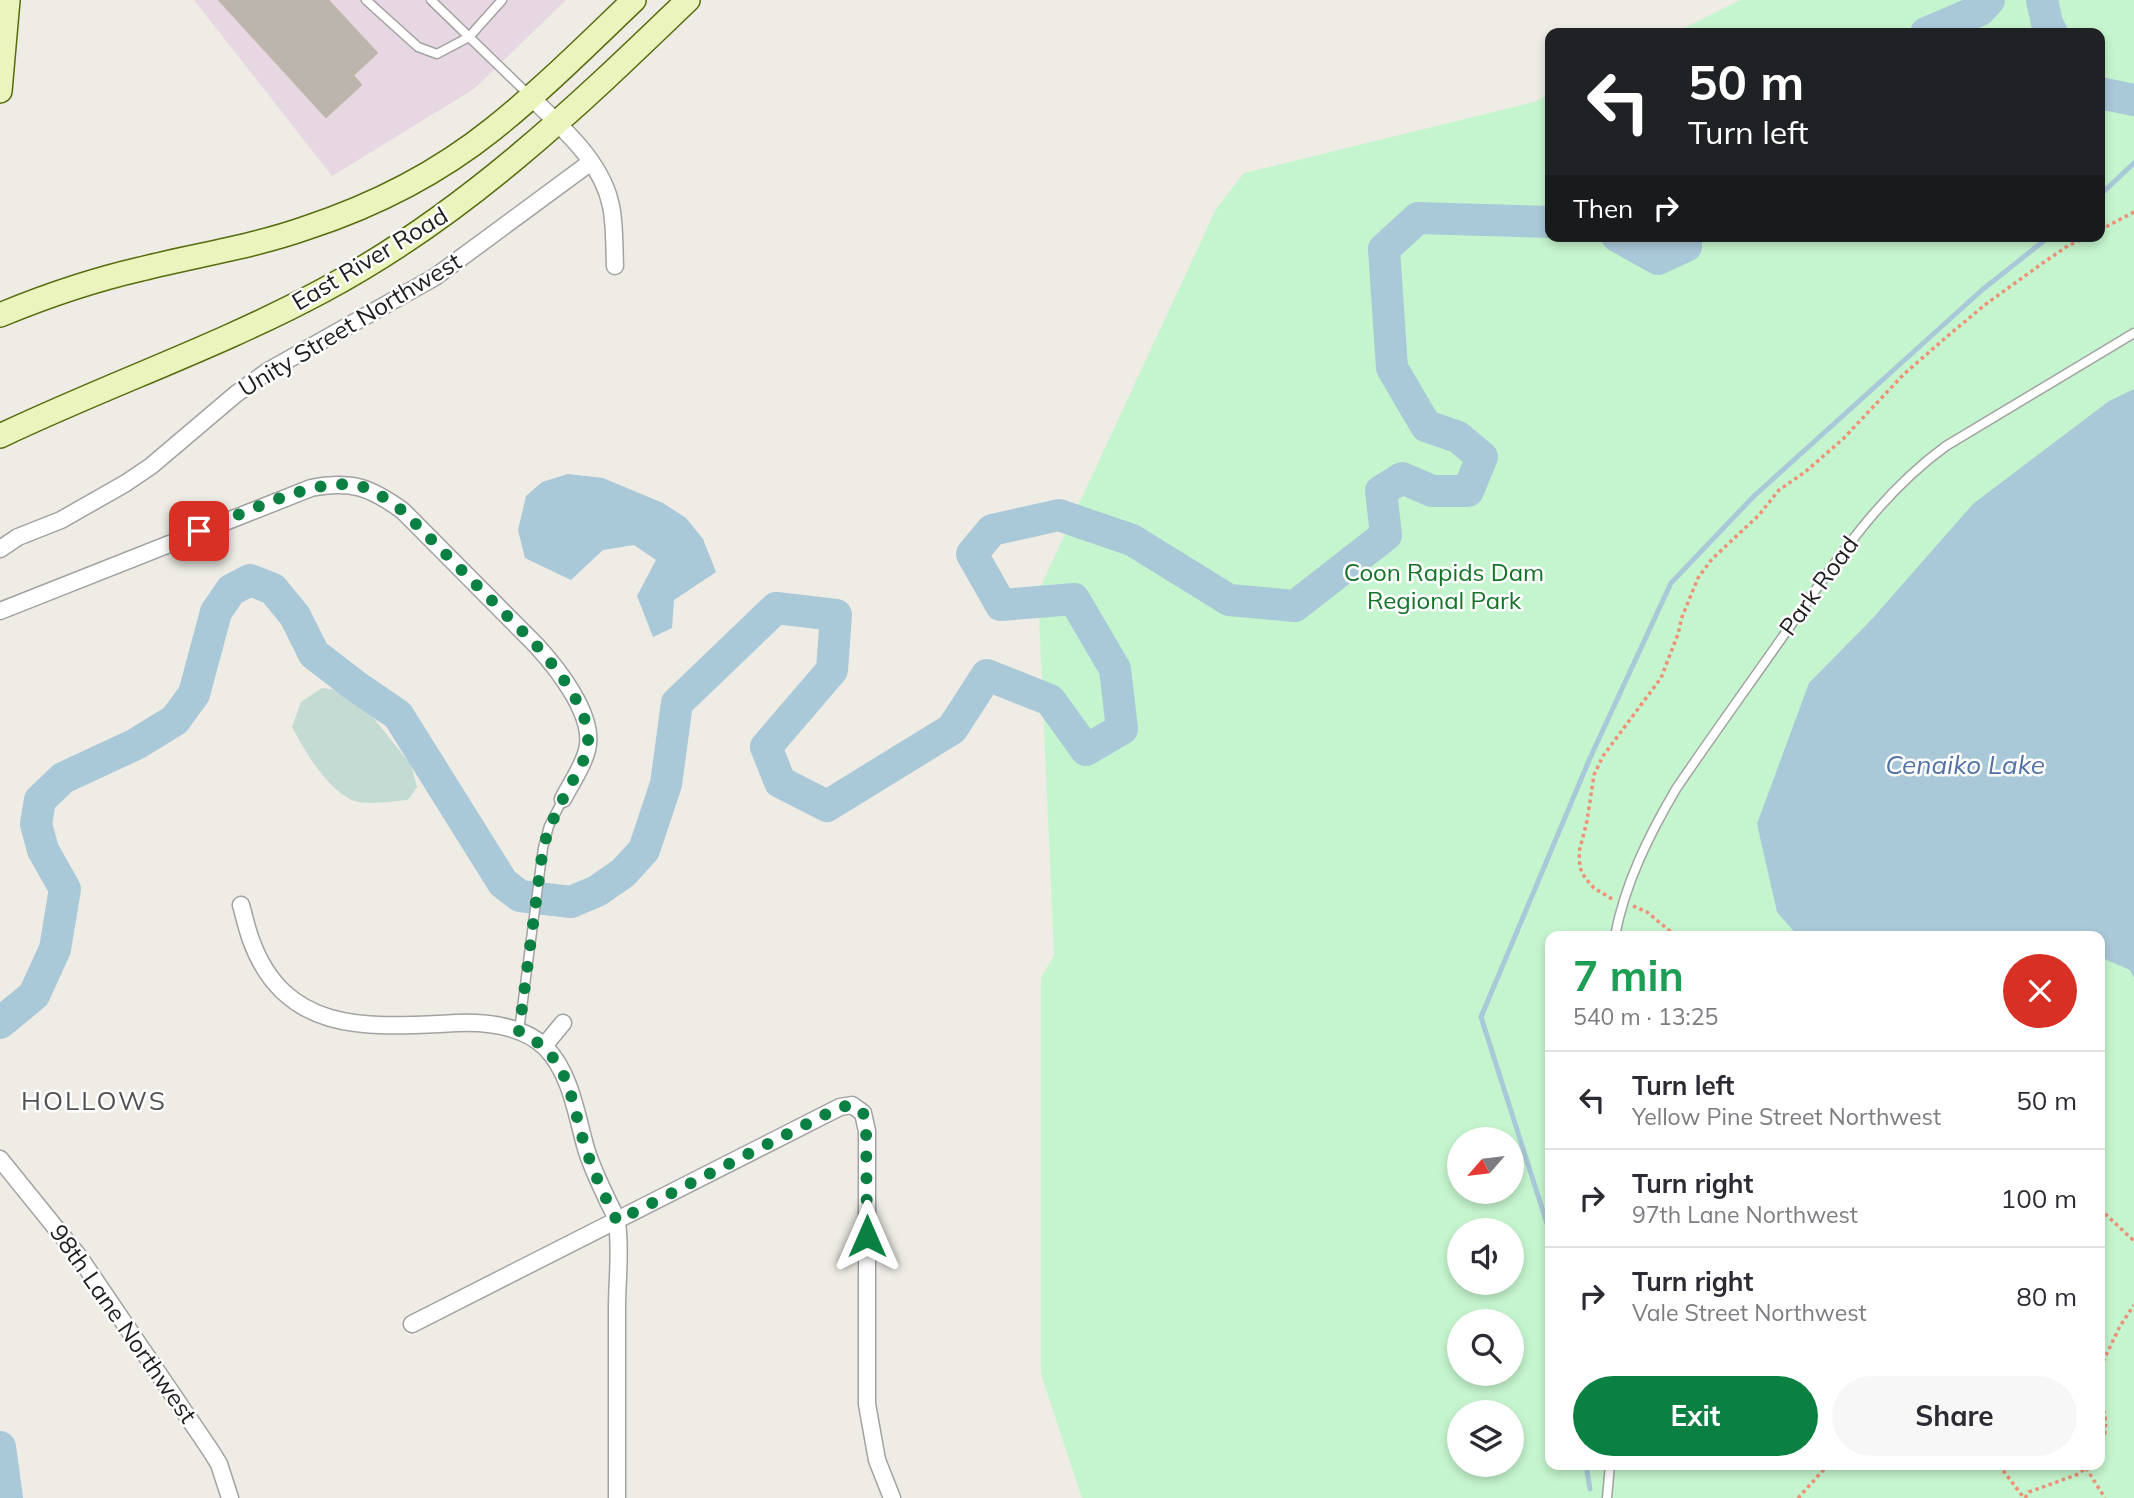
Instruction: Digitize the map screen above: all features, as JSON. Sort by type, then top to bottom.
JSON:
[{"type":"main road","points":[[0,91],[8,0]]},
{"type":"main road","name":"East River Road","points":[[0,315],[72,288],[140,269],[261,242],[354,210],[399,189],[491,131],[634,0]]},
{"type":"main road","name":"East River Road","points":[[0,436],[281,313],[376,261],[448,212],[557,124],[688,0]]},
{"type":"street","points":[[531,97],[600,174],[611,205],[615,266]]},
{"type":"street","name":"Unity Street Northwest","points":[[0,549],[18,537],[61,520],[126,483],[151,466],[257,379],[435,277],[591,162]]},
{"type":"street","points":[[0,610],[311,488],[336,483],[358,485],[382,496],[403,511],[536,645],[571,690],[584,717],[588,746],[563,799]]},
{"type":"street","points":[[241,905],[251,941],[261,963],[294,1002],[310,1011],[330,1019],[360,1025],[484,1022],[519,1031],[544,1046],[558,1064],[568,1086],[586,1152],[617,1221],[617,1498]]},
{"type":"street","points":[[544,1046],[563,1023]]},
{"type":"street","points":[[412,1324],[840,1107],[852,1105],[858,1108],[866,1121],[868,1156],[867,1404],[877,1460],[892,1498]]},
{"type":"street","name":"98th Lane Northwest","points":[[0,1159],[80,1258],[103,1291],[219,1464],[230,1498]]},
{"type":"lane","points":[[366,0],[418,47],[437,54],[469,37],[500,1]]},
{"type":"lane","points":[[430,0],[531,97]]},
{"type":"lane","name":"Park Road","points":[[1616,931],[1623,903],[1657,821],[1676,789],[1876,508],[1917,467],[1946,446],[2134,333]]},
{"type":"lane","points":[[519,1031],[543,848],[549,826],[563,799]]},
{"type":"lane","points":[[1607,1498],[1610,1470]]},
{"type":"path","points":[[2105,227],[2134,212]]},
{"type":"path","points":[[1670,931],[1647,912],[1606,897],[1594,888],[1580,868],[1579,852],[1594,775],[1603,756],[1661,678],[1698,578],[1712,559],[1759,514],[1779,490],[1843,439],[1913,366],[1986,304],[2076,242]]},
{"type":"path","points":[[2105,1214],[2134,1241]]},
{"type":"path","points":[[2105,1358],[2120,1326],[2134,1305]]},
{"type":"path","points":[[2105,1411],[2105,1431]]},
{"type":"path","points":[[1798,1498],[1823,1470]]},
{"type":"path","points":[[2003,1470],[2024,1498],[2029,1492],[2084,1470]]},
{"type":"path","points":[[2091,1470],[2105,1498]]},
{"type":"shaded area","points":[[194,0],[566,0],[474,89],[332,176]]},
{"type":"shaded area","points":[[322,688],[343,691],[364,706],[411,765],[417,787],[408,800],[357,802],[333,787],[317,768],[292,727],[301,702]]},
{"type":"green space","name":"Coon Rapids Dam Regional Park","points":[[1741,0],[2134,0],[2134,1498],[1082,1498],[1041,1374],[1041,978],[1054,955],[1038,592],[1216,209],[1244,173],[1534,102],[1545,96],[1545,242],[2105,242],[2105,28],[1684,28]]},
{"type":"water","name":"Cenaiko Lake","points":[[2134,389],[2134,978],[2130,970],[2105,959],[2105,931],[1794,931],[1777,912],[1757,824],[1809,683],[1872,619],[1973,504],[2109,401]]},
{"type":"water","points":[[568,474],[603,478],[663,503],[686,518],[703,539],[716,572],[674,600],[672,628],[653,637],[637,596],[656,560],[634,545],[603,550],[571,580],[525,558],[518,530],[526,496],[542,482]]},
{"type":"building","points":[[219,0],[328,0],[377,53],[353,75],[361,85],[326,117]]},
{"type":"waterway","points":[[1938,28],[1980,10],[1989,0]]},
{"type":"waterway","points":[[2042,0],[2050,28]]},
{"type":"waterway","points":[[2105,94],[2134,100]]},
{"type":"waterway","points":[[2105,190],[2134,163]]},
{"type":"waterway","points":[[0,1023],[34,995],[55,949],[65,889],[43,850],[36,824],[40,800],[63,778],[136,744],[175,720],[194,694],[216,612],[231,590],[250,580],[273,589],[295,616],[314,654],[398,715],[503,883],[520,896],[571,902],[597,891],[623,873],[644,850],[666,784],[677,703],[776,608],[836,615],[832,670],[766,747],[780,782],[827,806],[952,729],[987,675],[1050,700],[1086,750],[1122,729],[1115,669],[1074,599],[1001,605],[972,554],[992,530],[1059,515],[1132,540],[1229,600],[1295,606],[1386,535],[1381,491],[1402,478],[1432,491],[1468,491],[1482,457],[1458,437],[1426,426],[1392,368],[1384,249],[1418,218],[1545,222]]},
{"type":"waterway","points":[[1628,242],[1658,259],[1686,246],[1686,242]]},
{"type":"waterway","points":[[1545,1217],[1481,1017],[1590,758],[1671,583],[1754,496],[1982,290],[2042,242]]},
{"type":"waterway","points":[[0,1447],[7,1498]]},
{"type":"waterway","points":[[1587,1470],[1590,1489]]},
{"type":"district","name":"HOLLOWS","points":[[94,1101]]},
{"type":"route","points":[[199,531],[311,488],[336,483],[358,485],[382,496],[403,511],[536,645],[571,690],[584,717],[588,746],[549,826],[543,848],[519,1031],[544,1046],[558,1064],[568,1086],[586,1152],[617,1221],[840,1107],[852,1105],[863,1113],[866,1121],[867,1236]]}]
